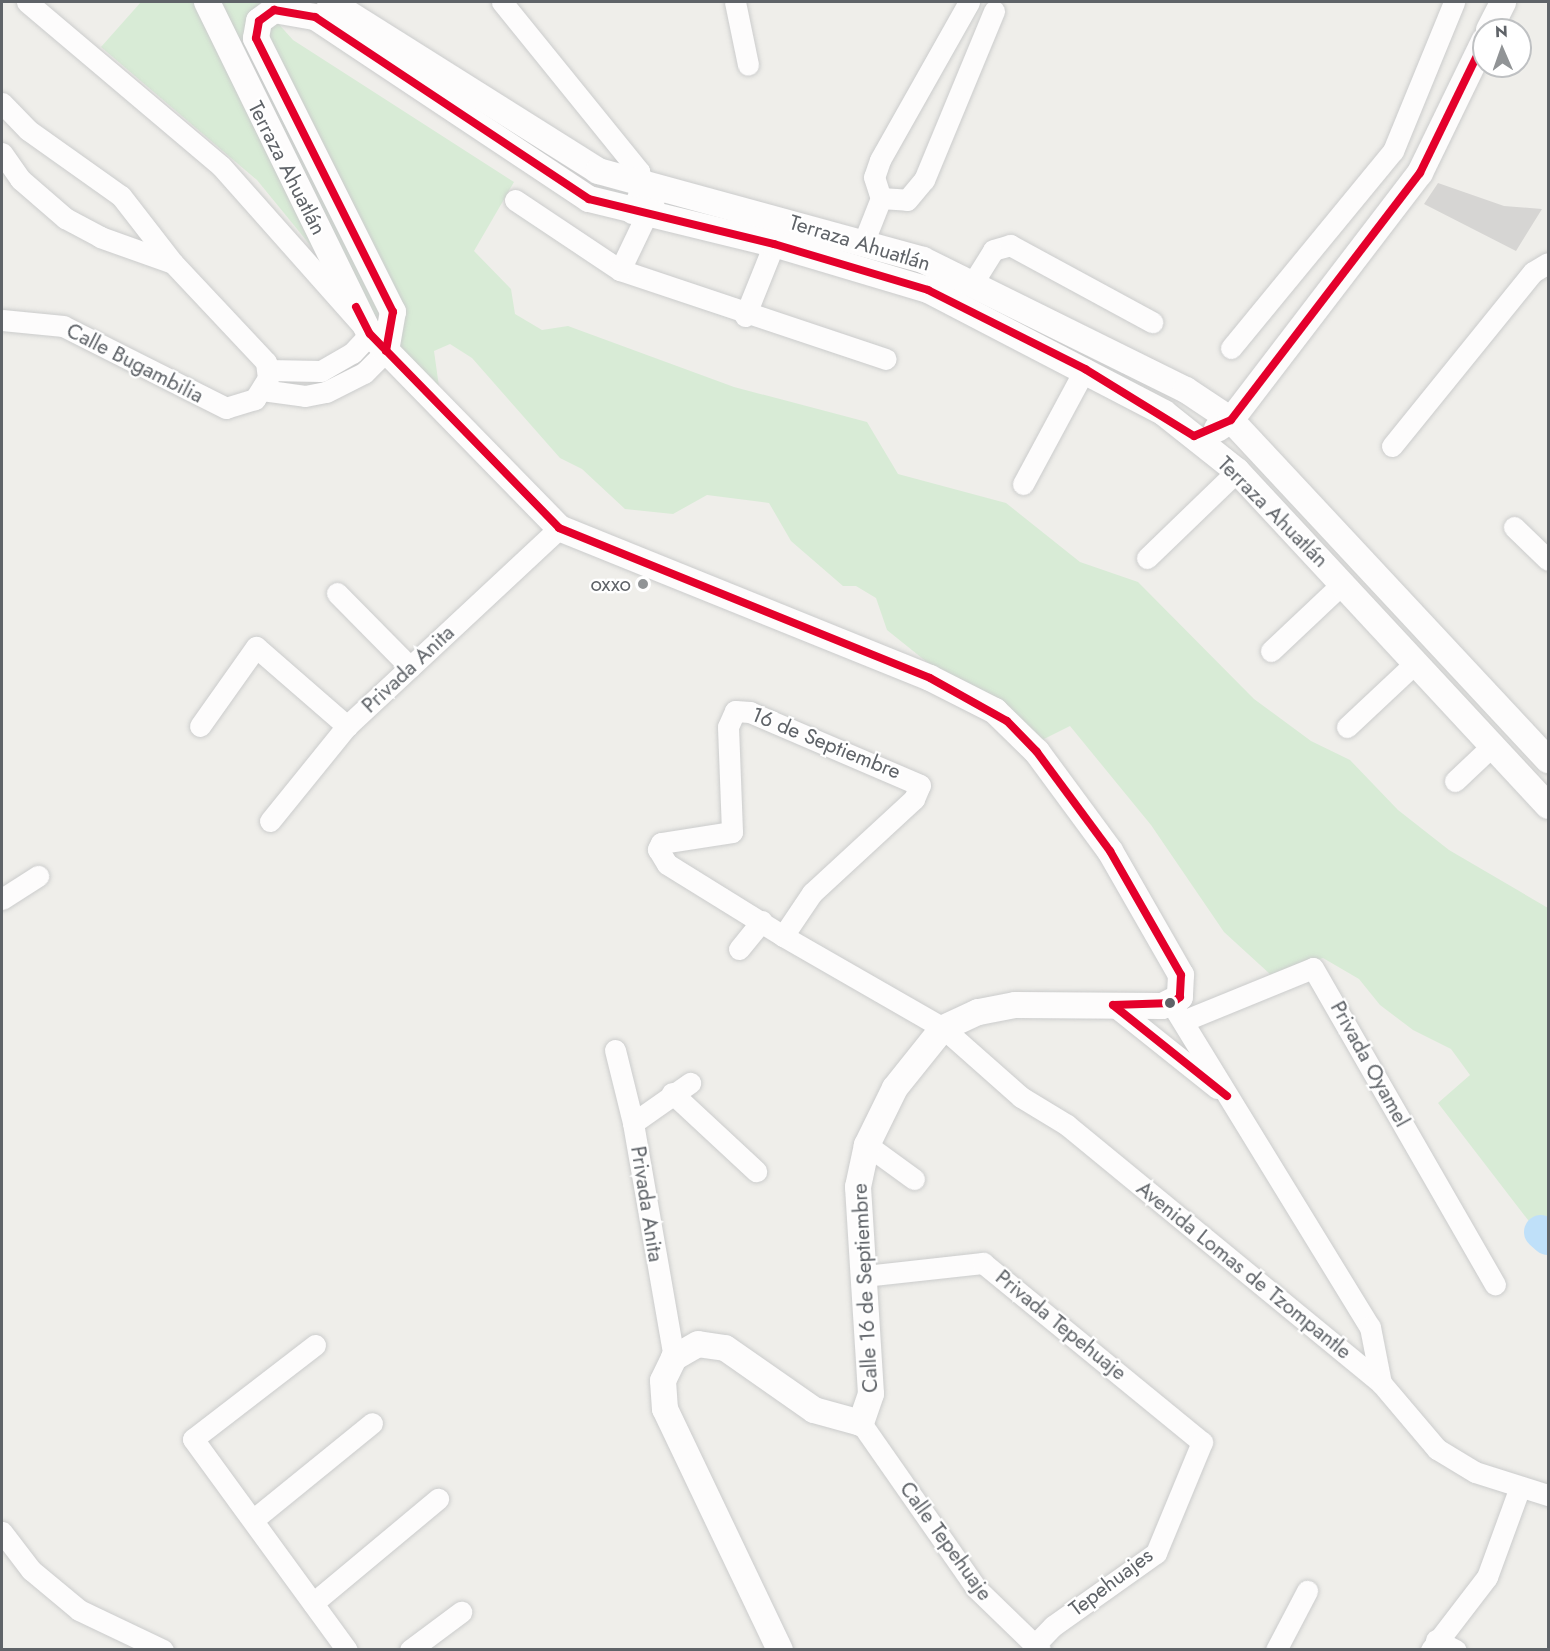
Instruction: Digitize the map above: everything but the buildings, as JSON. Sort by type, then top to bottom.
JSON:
[{"type":"street","points":[[27,2],[221,166],[378,342],[559,528],[930,678],[995,711],[1037,752],[1110,850],[1181,975],[1178,1007],[1227,1096],[1281,1174],[1370,1327],[1381,1383]]},
{"type":"street","name":"Terraza Ahuatlán","points":[[207,2],[378,342]]},
{"type":"street","name":"Terraza Ahuatlán","points":[[330,2],[598,171],[870,243],[974,281],[1185,390],[1231,420],[1548,760]]},
{"type":"street","points":[[502,2],[651,186],[638,214],[620,270]]},
{"type":"street","points":[[735,2],[748,65]]},
{"type":"street","points":[[870,243],[886,200],[874,177],[880,160],[969,2],[980,10],[1000,6]]},
{"type":"street","points":[[1231,348],[1393,151],[1454,2]]},
{"type":"street","points":[[1494,18],[1500,2]]},
{"type":"street","points":[[886,200],[914,196],[924,180],[1000,6]]},
{"type":"street","name":"Terraza Ahuatlán","points":[[378,342],[393,312],[259,50],[256,30],[266,14],[284,10],[315,17],[589,199],[638,214],[774,244],[928,290],[1085,369],[1164,413],[1237,471],[1548,806]]},
{"type":"street","points":[[1194,436],[1231,420],[1420,173],[1472,66]]},
{"type":"street","points":[[2,103],[28,130],[121,196],[266,381],[305,396],[326,392],[364,373],[378,342]]},
{"type":"street","points":[[2,153],[20,179],[65,218],[100,237],[173,263]]},
{"type":"street","points":[[515,200],[620,270],[745,315],[886,359]]},
{"type":"street","points":[[745,315],[774,244]]},
{"type":"street","points":[[974,281],[993,250],[1010,245],[1152,322]]},
{"type":"street","points":[[1392,446],[1533,272],[1548,263]]},
{"type":"street","name":"Calle Bugambilia","points":[[2,320],[63,326],[226,408],[248,404],[266,381]]},
{"type":"street","points":[[1023,484],[1085,369]]},
{"type":"street","points":[[1164,413],[1185,390]]},
{"type":"street","points":[[1147,558],[1237,471]]},
{"type":"street","points":[[1514,527],[1548,560]]},
{"type":"street","name":"Privada Anita","points":[[270,821],[347,726],[559,528]]},
{"type":"street","points":[[1271,651],[1343,583]]},
{"type":"street","points":[[337,593],[410,667]]},
{"type":"street","points":[[200,726],[256,648],[347,726]]},
{"type":"street","points":[[1347,727],[1414,664]]},
{"type":"street","name":"16 de Septiembre","points":[[783,936],[812,892],[914,799],[920,785],[743,710],[735,711],[728,726],[732,832],[668,840],[658,849],[667,864],[783,936],[943,1028]]},
{"type":"street","points":[[1455,781],[1491,747]]},
{"type":"street","points":[[2,899],[38,876]]},
{"type":"street","points":[[739,949],[762,921]]},
{"type":"street","name":"Privada Oyamel","points":[[1178,1007],[1313,968],[1494,1284]]},
{"type":"street","points":[[943,1028],[996,1008],[1113,1005],[1178,1007]]},
{"type":"street","points":[[1113,1005],[1227,1096]]},
{"type":"street","name":"Calle 16 de Septiembre","points":[[674,1358],[698,1344],[718,1345],[814,1410],[861,1423],[870,1394],[865,1276],[858,1187],[867,1145],[895,1088],[943,1028]]},
{"type":"street","name":"Avenida Lomas de Tzompantle","points":[[943,1028],[1021,1097],[1067,1125],[1381,1383],[1437,1449],[1475,1472],[1548,1495]]},
{"type":"street","name":"Privada Anita","points":[[615,1050],[633,1123],[674,1358]]},
{"type":"street","points":[[633,1123],[681,1088],[756,1171]]},
{"type":"street","points":[[867,1145],[914,1179]]},
{"type":"street","name":"Privada Tepehuaje","points":[[865,1276],[983,1263],[1202,1442]]},
{"type":"street","points":[[315,1345],[193,1439],[254,1519],[347,1650]]},
{"type":"street","points":[[674,1358],[663,1381],[665,1409],[780,1650]]},
{"type":"street","points":[[254,1519],[372,1423]]},
{"type":"street","name":"Calle Tepehuaje","points":[[861,1423],[976,1588],[1037,1648]]},
{"type":"street","name":"Tepehuajes","points":[[1037,1648],[1053,1626],[1156,1553],[1202,1442]]},
{"type":"street","points":[[1456,1650],[1433,1645],[1486,1577],[1520,1487]]},
{"type":"street","points":[[313,1603],[438,1499]]},
{"type":"street","points":[[2,1532],[31,1570],[79,1610],[164,1650]]},
{"type":"street","points":[[1276,1650],[1307,1591]]},
{"type":"street","points":[[410,1650],[461,1612]]},
{"type":"green space","points":[[141,2],[259,2],[293,40],[514,182],[474,251],[511,289],[515,314],[542,330],[568,326],[734,387],[867,422],[898,474],[1006,503],[1080,562],[1138,582],[1254,699],[1311,741],[1350,760],[1398,810],[1449,850],[1548,908],[1548,1246],[1438,1103],[1470,1075],[1451,1049],[1413,1030],[1380,1005],[1359,979],[1323,958],[1271,975],[1224,932],[1151,825],[1070,726],[1036,743],[943,675],[887,630],[876,598],[856,586],[843,586],[791,541],[769,503],[707,495],[673,514],[625,509],[582,469],[560,458],[472,358],[450,344],[434,351],[440,394],[413,371],[257,180],[101,47]]},
{"type":"waterway","points":[[1541,1232],[1548,1238]]},
{"type":"transit line","points":[[386,351],[393,312],[256,38],[259,21],[274,10],[315,17],[589,199],[774,244],[928,290],[1085,369],[1194,436],[1231,420],[1420,173],[1472,66]]},
{"type":"transit line","points":[[356,307],[370,334],[559,528],[930,678],[1007,721],[1037,752],[1110,851],[1181,975],[1180,997],[1172,1003],[1113,1005]]},
{"type":"transit line","points":[[1113,1005],[1227,1096]]},
{"type":"place","name":"oxxo","points":[[643,584]]}]
